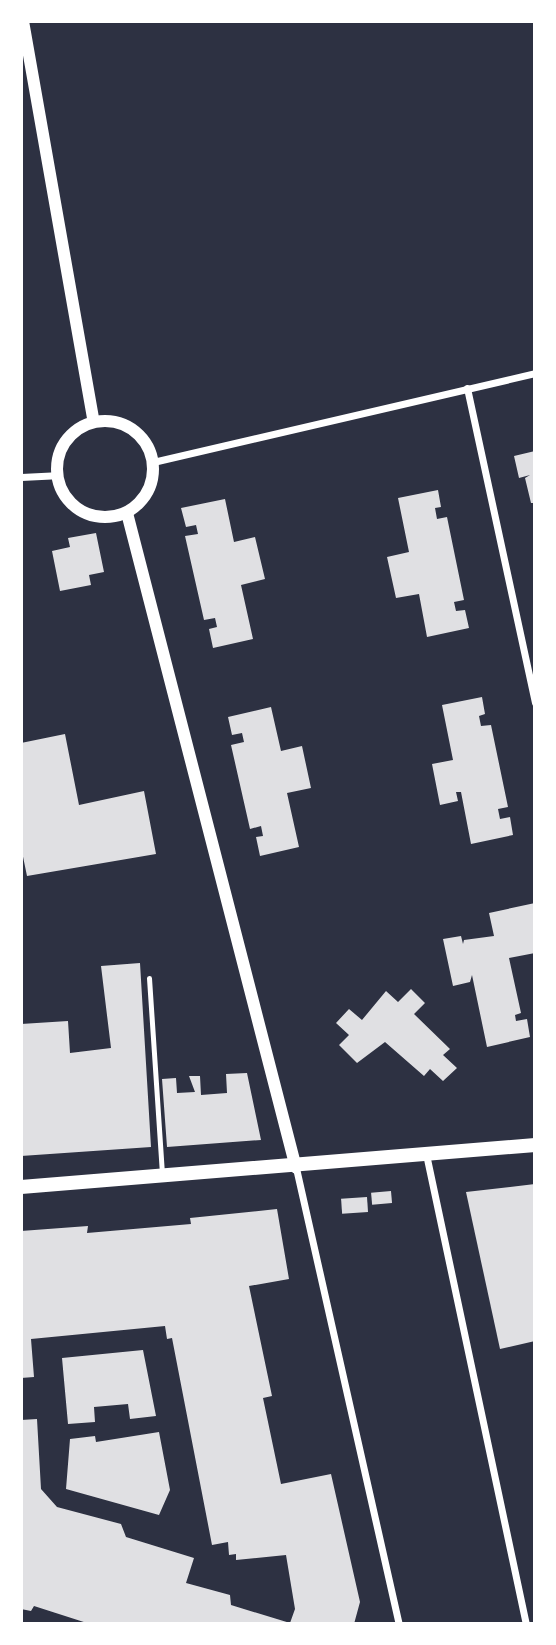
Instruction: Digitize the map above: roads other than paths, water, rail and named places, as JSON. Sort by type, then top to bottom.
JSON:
[{"type":"main road","points":[[21,1187],[296,1168],[425,1153],[535,1145]]},
{"type":"street","points":[[23,21],[94,422]]},
{"type":"street","points":[[153,462],[535,373]]},
{"type":"street","points":[[467,388],[535,703]]},
{"type":"street","points":[[94,422],[130,428],[147,445],[153,462],[149,491],[127,513],[96,518],[82,512],[60,490],[56,475],[63,445],[74,432],[94,422]]},
{"type":"street","points":[[21,478],[56,475]]},
{"type":"street","points":[[127,513],[296,1168],[399,1624]]},
{"type":"street","points":[[425,1153],[526,1624]]},
{"type":"lane","points":[[149,978],[162,1178]]}]
